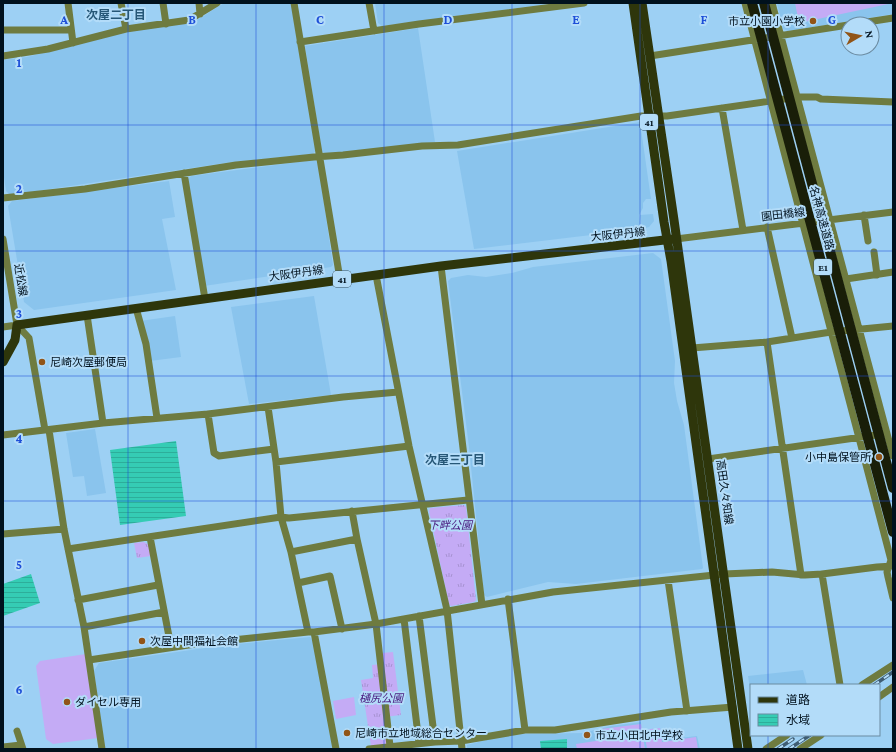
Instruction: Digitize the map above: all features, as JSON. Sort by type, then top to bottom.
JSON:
[{"type":"highway","name":"名神高速道路","points":[[752,3],[893,532]]},
{"type":"highway","name":"名神高速道路","points":[[764,3],[893,488]]},
{"type":"main road","name":"41","points":[[633,3],[653,116]]},
{"type":"main road","name":"41","points":[[642,3],[650,56],[653,116],[664,222],[672,239]]},
{"type":"main road","name":"大阪伊丹線","points":[[17,325],[340,279],[672,239]]},
{"type":"main road","name":"高田久々知線","points":[[672,239],[692,348],[748,749]]},
{"type":"main road","name":"高田久々知線","points":[[672,239],[696,442],[738,749]]},
{"type":"main road","points":[[3,362],[15,340],[17,325]]},
{"type":"street","points":[[68,3],[73,43]]},
{"type":"street","points":[[121,3],[126,29]]},
{"type":"street","points":[[163,3],[166,24]]},
{"type":"street","points":[[199,3],[200,14]]},
{"type":"street","points":[[3,56],[35,52],[126,29],[189,20],[217,3]]},
{"type":"street","points":[[294,3],[340,279]]},
{"type":"street","points":[[369,3],[374,31]]},
{"type":"street","points":[[300,42],[419,24],[584,3]]},
{"type":"street","points":[[745,3],[891,560],[891,567],[887,572],[893,598]]},
{"type":"street","points":[[772,3],[887,433],[891,442],[893,456]]},
{"type":"street","points":[[880,20],[893,18]]},
{"type":"street","points":[[650,56],[840,26]]},
{"type":"street","points":[[3,30],[72,30]]},
{"type":"street","points":[[3,198],[85,189],[236,165],[356,154],[422,146],[458,145],[619,120],[771,102],[798,97],[893,102]]},
{"type":"street","points":[[722,108],[743,230]]},
{"type":"street","points":[[184,173],[204,299]]},
{"type":"street","name":"園田橋線","points":[[672,239],[893,212]]},
{"type":"street","points":[[864,215],[868,241]]},
{"type":"street","points":[[767,227],[792,338]]},
{"type":"street","name":"近松線","points":[[3,239],[17,325]]},
{"type":"street","points":[[874,252],[877,275]]},
{"type":"street","points":[[441,266],[468,500],[482,605]]},
{"type":"street","points":[[846,279],[893,272]]},
{"type":"street","points":[[376,275],[409,446],[447,610],[462,745]]},
{"type":"street","points":[[136,308],[146,344],[157,418]]},
{"type":"street","points":[[87,315],[102,423]]},
{"type":"street","points":[[3,327],[17,325],[29,338],[64,529],[84,627],[102,749]]},
{"type":"street","points":[[692,348],[767,342],[831,332],[893,326]]},
{"type":"street","points":[[767,342],[801,575]]},
{"type":"street","points":[[3,435],[102,423],[208,414],[343,397],[398,392]]},
{"type":"street","points":[[268,407],[276,462],[281,517],[311,632],[336,749]]},
{"type":"street","points":[[208,414],[214,453],[219,456],[274,449]]},
{"type":"street","points":[[708,459],[887,433]]},
{"type":"street","points":[[276,462],[409,446]]},
{"type":"street","points":[[68,550],[281,517],[289,518],[468,500]]},
{"type":"street","points":[[352,511],[376,624],[390,746]]},
{"type":"street","points":[[3,534],[64,529]]},
{"type":"street","points":[[150,537],[171,647]]},
{"type":"street","points":[[291,552],[357,539]]},
{"type":"street","points":[[89,660],[195,644],[342,629],[553,592],[724,574],[772,572],[801,575],[822,574],[877,567],[891,567]]},
{"type":"street","points":[[822,574],[840,684]]},
{"type":"street","points":[[298,583],[330,576],[342,629]]},
{"type":"street","points":[[668,580],[687,711]]},
{"type":"street","points":[[78,600],[158,585]]},
{"type":"street","points":[[508,599],[525,730]]},
{"type":"street","points":[[84,627],[164,612]]},
{"type":"street","points":[[419,616],[435,742]]},
{"type":"street","points":[[404,619],[419,743]]},
{"type":"street","points":[[864,684],[893,665]]},
{"type":"street","points":[[880,696],[893,687]]},
{"type":"street","points":[[368,749],[435,742],[462,745],[525,730],[555,730],[631,718],[733,707]]},
{"type":"street","points":[[3,747],[22,747],[17,730]]},
{"type":"street","points":[[766,749],[786,736]]},
{"type":"street","points":[[800,749],[820,736]]},
{"type":"shaded area","points":[[224,3],[291,3],[316,151],[312,154],[225,163],[10,195],[6,191],[3,170],[3,60],[27,57],[125,32],[194,22]]},
{"type":"shaded area","points":[[375,3],[555,3],[382,26],[378,23]]},
{"type":"shaded area","name":"市立小園小学校","points":[[777,3],[893,3],[893,14],[880,16],[840,16],[840,23],[788,31],[783,29]]},
{"type":"shaded area","points":[[418,28],[435,142],[328,154],[322,152],[305,46]]},
{"type":"shaded area","points":[[640,122],[651,199],[646,199],[643,203],[643,208],[639,215],[641,229],[474,249],[457,151]]},
{"type":"shaded area","points":[[314,160],[318,162],[333,265],[331,267],[204,286],[187,180],[191,176]]},
{"type":"shaded area","points":[[169,181],[175,217],[162,219],[176,290],[34,310],[24,302],[8,206],[12,201]]},
{"type":"shaded area","points":[[653,214],[654,221],[649,227],[642,229],[640,215]]},
{"type":"shaded area","points":[[653,253],[661,259],[675,361],[674,383],[677,401],[684,425],[703,568],[576,584],[548,582],[487,597],[484,595],[469,447],[448,281],[451,278],[468,275],[486,277],[512,273],[533,267]]},
{"type":"shaded area","points":[[314,296],[331,395],[249,404],[231,307]]},
{"type":"shaded area","points":[[175,316],[181,357],[150,361],[140,321]]},
{"type":"shaded area","points":[[95,429],[106,493],[87,496],[84,476],[73,477],[66,433]]},
{"type":"shaded area","points":[[310,637],[313,641],[333,749],[105,749],[94,671],[99,663],[226,645]]},
{"type":"shaded area","points":[[803,670],[807,684],[750,684],[750,689],[748,676]]},
{"type":"shaded area","name":"市立小田北中学校","points":[[641,722],[642,730],[660,728],[662,740],[697,736],[700,749],[467,749],[467,745],[498,737],[520,734],[583,733],[611,726]]},
{"type":"green space","points":[[795,3],[893,3],[799,23]]},
{"type":"green space","name":"下畔公園","points":[[464,505],[466,507],[476,600],[474,602],[451,606],[449,604],[429,511],[430,508]]},
{"type":"green space","points":[[144,542],[149,545],[151,556],[137,558],[134,543]]},
{"type":"green space","name":"樋尻公園","points":[[393,652],[401,715],[384,717],[388,744],[371,746],[361,680],[373,678],[372,665],[383,664],[382,653]]},
{"type":"green space","name":"ダイセル専用","points":[[86,654],[98,738],[53,744],[46,739],[36,666],[40,661]]},
{"type":"green space","points":[[354,697],[356,715],[336,719],[333,701]]},
{"type":"green space","points":[[641,724],[645,749],[577,749],[576,744],[602,740],[601,729]]},
{"type":"green space","points":[[660,728],[662,742],[696,737],[698,749],[647,749],[644,730]]},
{"type":"water","points":[[176,441],[186,516],[120,525],[110,450]]},
{"type":"water","points":[[31,574],[40,603],[3,616],[3,584]]},
{"type":"water","points":[[567,739],[567,749],[541,749],[540,741]]},
{"type":"railway","points":[[875,684],[893,672]]},
{"type":"railway","points":[[789,749],[808,736]]},
{"type":"railway","points":[[778,749],[793,739]]},
{"type":"place","name":"市立小園小学校","points":[[813,21]]},
{"type":"place","name":"尼崎次屋郵便局","points":[[42,362]]},
{"type":"place","name":"小中島保管所","points":[[879,457]]},
{"type":"place","name":"次屋中間福祉会館","points":[[142,641]]},
{"type":"place","name":"ダイセル専用","points":[[67,702]]},
{"type":"place","name":"尼崎市立地域総合センター","points":[[347,733]]},
{"type":"place","name":"市立小田北中学校","points":[[587,735]]},
{"type":"district","name":"次屋二丁目","points":[[116,15]]},
{"type":"district","name":"次屋三丁目","points":[[455,460]]}]
